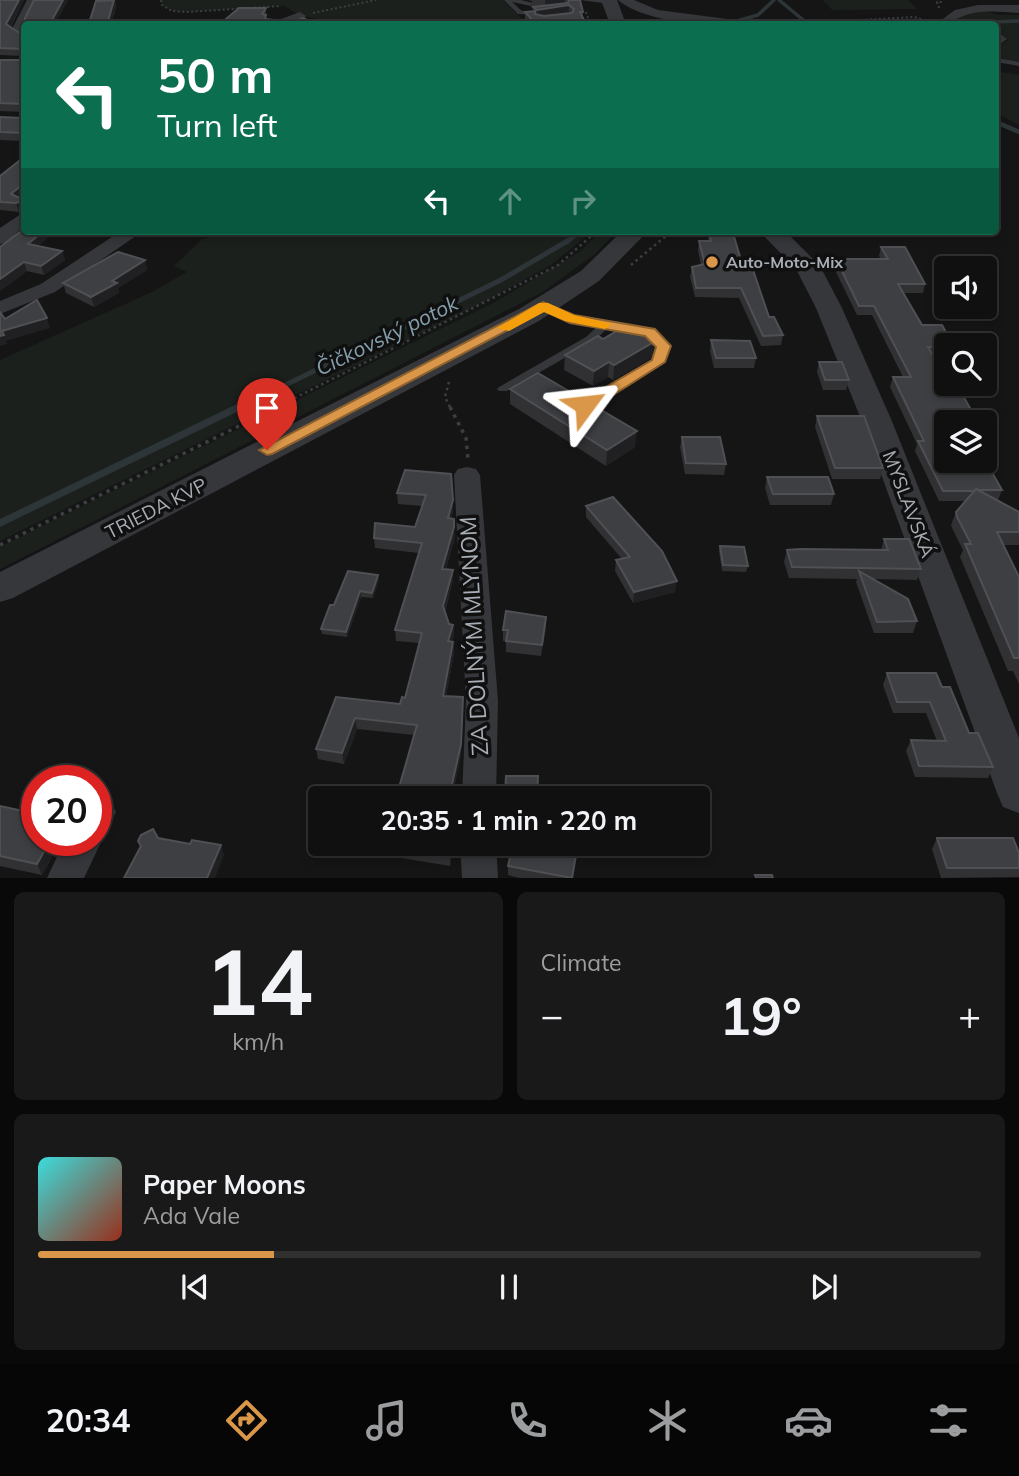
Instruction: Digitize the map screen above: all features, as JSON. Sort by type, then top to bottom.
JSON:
[{"type":"street","points":[[22,21],[33,0]]},
{"type":"street","points":[[615,8],[710,21]]},
{"type":"street","points":[[944,14],[978,8],[1019,9]]},
{"type":"street","points":[[284,21],[300,16]]},
{"type":"street","points":[[652,21],[667,17]]},
{"type":"street","points":[[7,18],[23,18]]},
{"type":"street","points":[[0,238],[21,220]]},
{"type":"street","points":[[0,308],[48,288],[128,235]]},
{"type":"street","name":"TRIEDA KVP","points":[[0,588],[543,306],[590,276],[640,235]]},
{"type":"street","name":"MYSLAVSKÁ","points":[[775,235],[807,266],[834,319],[905,493],[1019,793]]},
{"type":"street","name":"ZA DOLNÝM MLYNOM","points":[[467,475],[474,619],[482,701],[479,786]]},
{"type":"street","points":[[65,877],[76,856]]},
{"type":"street","points":[[479,856],[480,877]]},
{"type":"lane","points":[[583,0],[615,8]]},
{"type":"lane","points":[[515,7],[537,11],[529,20],[515,7]]},
{"type":"lane","points":[[999,61],[1019,64]]},
{"type":"lane","points":[[543,306],[570,318],[650,332],[662,342],[663,355],[658,362],[585,405]]},
{"type":"lane","points":[[503,389],[590,339],[606,325]]},
{"type":"path","points":[[161,0],[162,5],[172,11],[285,6],[300,16],[376,0]]},
{"type":"path","points":[[901,13],[914,17],[944,14]]},
{"type":"path","points":[[843,21],[929,16]]},
{"type":"path","points":[[0,545],[513,289],[558,265],[592,235]]},
{"type":"path","points":[[456,375],[448,383],[445,397],[466,438],[467,475]]},
{"type":"shaded area","points":[[161,0],[503,0],[524,21],[324,21],[326,20],[300,16],[285,6],[187,12],[172,11],[162,5]]},
{"type":"shaded area","points":[[823,0],[908,0],[918,9],[832,10]]},
{"type":"shaded area","points":[[978,8],[997,15],[1019,15],[1019,64],[999,59],[999,45],[1008,40],[999,34],[999,21],[959,21],[950,17]]},
{"type":"shaded area","points":[[999,72],[1019,75],[1019,125],[999,115]]},
{"type":"shaded area","points":[[216,235],[588,235],[551,265],[490,299],[0,541],[0,360],[152,292],[187,272],[174,266],[202,239]]},
{"type":"shaded area","points":[[596,235],[613,235],[594,255],[541,293],[0,569],[0,547],[495,302],[581,251]]},
{"type":"building","points":[[0,0],[19,0],[6,24],[21,34],[21,49],[0,48]]},
{"type":"building","points":[[34,0],[63,0],[52,20],[90,20],[96,1],[114,0],[108,21],[25,21]]},
{"type":"building","points":[[569,0],[580,0],[583,12],[580,12],[584,21],[533,21],[525,12],[535,11],[535,14],[544,16],[572,13],[574,9],[569,5],[537,10],[533,7],[568,3]]},
{"type":"building","points":[[239,8],[266,8],[262,14],[266,15],[265,19],[284,21],[224,21]]},
{"type":"building","points":[[0,60],[21,60],[21,104],[0,103]]},
{"type":"building","points":[[0,117],[21,118],[21,133],[0,132]]},
{"type":"building","points":[[21,159],[21,186],[11,194],[21,199],[21,201],[0,202],[0,176]]},
{"type":"building","points":[[21,231],[21,235],[38,235],[28,244],[62,251],[41,266],[24,262],[0,279],[0,247]]},
{"type":"building","points":[[710,235],[734,235],[743,267],[752,267],[769,317],[774,317],[783,335],[763,336],[741,288],[696,288],[692,267],[705,264],[699,241],[711,241]]},
{"type":"building","points":[[881,247],[905,247],[925,284],[898,284],[922,325],[942,325],[946,333],[934,333],[934,347],[928,347],[934,357],[934,396],[963,396],[971,410],[934,410],[934,473],[918,441],[924,441],[893,377],[911,377],[874,306],[859,306],[836,259],[888,259]]},
{"type":"building","points":[[118,252],[145,260],[112,281],[117,283],[91,297],[63,283]]},
{"type":"building","points":[[37,300],[47,318],[2,331],[4,335],[0,336],[0,312],[5,319]]},
{"type":"building","points":[[627,325],[654,339],[652,343],[614,365],[609,362],[594,371],[565,355],[598,336],[603,339]]},
{"type":"building","points":[[711,340],[750,341],[756,358],[716,358]]},
{"type":"building","points":[[819,362],[842,362],[849,380],[825,380]]},
{"type":"building","points":[[538,373],[637,431],[607,450],[510,389]]},
{"type":"building","points":[[817,416],[864,416],[883,468],[835,468]]},
{"type":"building","points":[[682,437],[720,437],[726,464],[686,463]]},
{"type":"building","points":[[405,470],[451,474],[453,500],[448,518],[454,519],[454,527],[442,569],[453,570],[443,606],[449,624],[453,625],[448,641],[453,642],[443,696],[463,697],[461,744],[452,786],[399,786],[417,725],[355,718],[342,753],[316,749],[336,697],[400,704],[402,697],[405,698],[422,633],[395,630],[422,543],[374,538],[375,523],[415,527],[426,495],[397,493]]},
{"type":"building","points":[[934,473],[992,473],[1002,490],[976,489],[943,491]]},
{"type":"building","points":[[767,477],[828,477],[834,494],[773,494]]},
{"type":"building","points":[[976,489],[1019,512],[1019,532],[997,532],[1019,577],[1019,658],[1014,658],[965,544],[971,544],[957,517],[956,512]]},
{"type":"building","points":[[613,497],[662,551],[677,581],[634,592],[616,560],[630,557],[586,506]]},
{"type":"building","points":[[884,539],[909,539],[921,569],[792,567],[787,550],[888,550]]},
{"type":"building","points":[[720,546],[744,547],[748,566],[723,565]]},
{"type":"building","points":[[348,571],[378,575],[372,593],[360,591],[346,632],[321,629],[330,605],[334,605]]},
{"type":"building","points":[[859,571],[908,599],[917,621],[877,622]]},
{"type":"building","points":[[506,611],[546,617],[542,645],[506,641],[508,630],[503,630]]},
{"type":"building","points":[[887,673],[936,673],[942,687],[950,687],[969,733],[978,733],[993,767],[919,766],[911,740],[946,741],[930,702],[897,702]]},
{"type":"building","points":[[506,776],[538,776],[538,786],[505,786]]},
{"type":"building","points":[[0,806],[21,811],[21,856],[41,856],[37,864],[0,856]]},
{"type":"building","points":[[153,829],[158,838],[190,844],[192,840],[221,845],[207,878],[124,878],[141,846],[138,841],[141,835]]},
{"type":"building","points":[[937,838],[1013,838],[1019,853],[1019,868],[947,868]]},
{"type":"building","points":[[510,856],[576,856],[572,878],[508,866]]},
{"type":"building","points":[[755,875],[772,875],[773,878],[756,878]]},
{"type":"waterway","name":"Čičkovský potok","points":[[737,21],[758,15],[774,0]]},
{"type":"waterway","points":[[779,0],[804,21]]},
{"type":"waterway","points":[[999,22],[1019,21]]},
{"type":"waterway","points":[[999,123],[1019,132]]},
{"type":"waterway","name":"Čičkovský potok","points":[[567,242],[575,235]]},
{"type":"waterway","name":"Čičkovský potok","points":[[236,409],[501,280],[569,240]]},
{"type":"waterway","name":"Čičkovský potok","points":[[0,523],[239,407]]},
{"type":"slow traffic","points":[[504,328],[543,306],[562,316],[605,324]]},
{"type":"place","name":"Auto-Moto-Mix","points":[[712,262]]},
{"type":"route","points":[[267,450],[543,306],[570,318],[650,332],[664,346],[662,359],[658,362],[585,405]]}]
